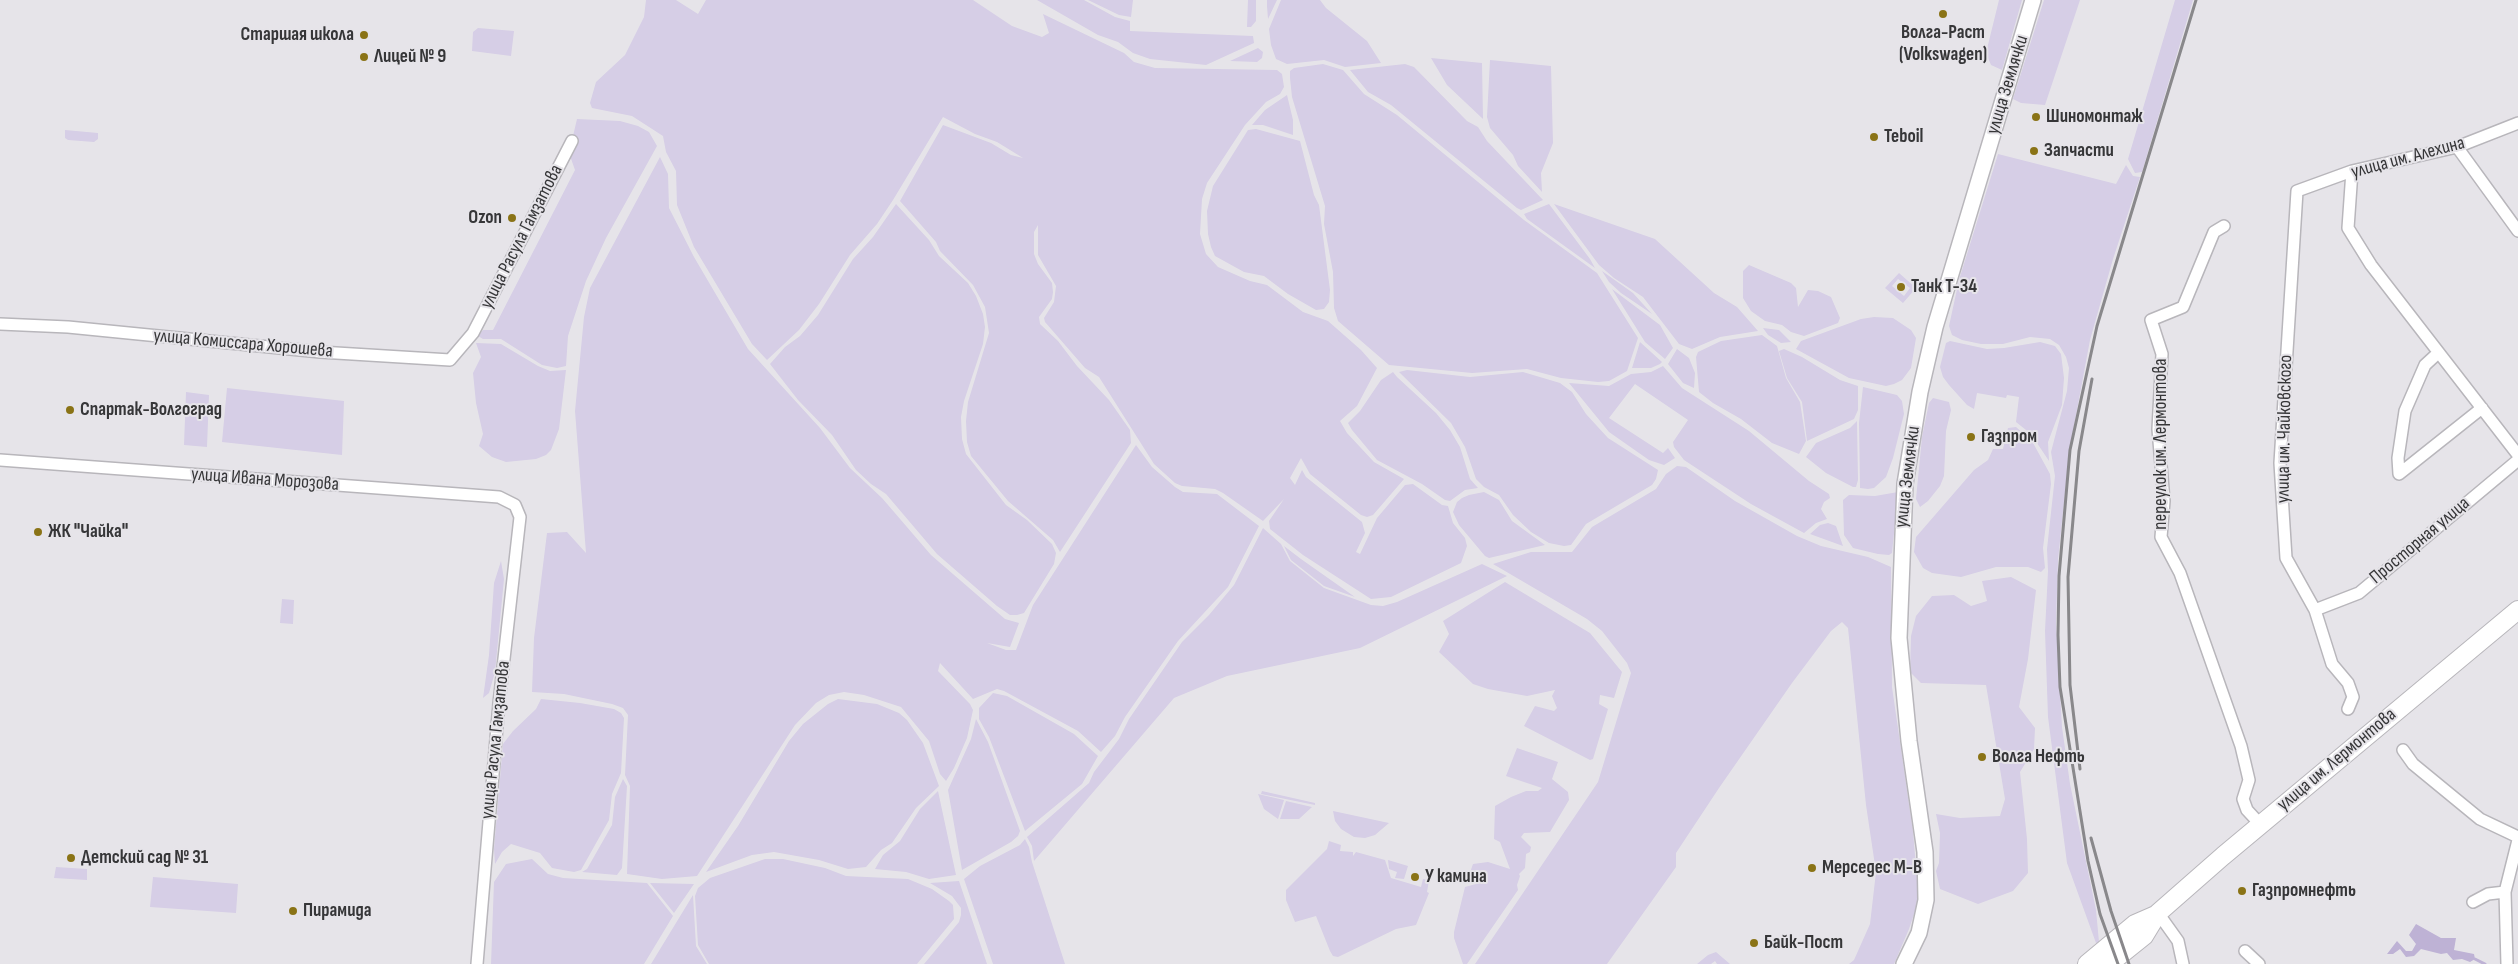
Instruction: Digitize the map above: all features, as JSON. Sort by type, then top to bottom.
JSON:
[{"type":"highway","name":"улица им. Лермонтова","points":[[2158,914],[2260,824],[2518,610]]},
{"type":"highway","points":[[2088,964],[2135,924],[2158,914]]},
{"type":"highway","points":[[2109,964],[2144,936],[2158,914]]},
{"type":"main road","name":"улица Землячки","points":[[1904,964],[1919,933],[1926,900],[1925,852],[1909,741],[1899,638],[1905,484],[1920,392],[1935,327],[2033,0]]},
{"type":"street","name":"улица им. Алехина","points":[[2296,191],[2352,171],[2457,147],[2518,123]]},
{"type":"street","name":"улица Расула Гамзатова","points":[[473,333],[572,141]]},
{"type":"street","points":[[2457,147],[2518,231]]},
{"type":"street","points":[[2352,171],[2348,228],[2371,265],[2518,455]]},
{"type":"street","name":"улица им. Чайковского","points":[[2296,191],[2280,463],[2286,558],[2315,610],[2332,664],[2348,683],[2353,697],[2348,709]]},
{"type":"street","name":"переулок им. Лермонтова","points":[[2224,226],[2214,232],[2183,307],[2151,320],[2162,354],[2158,429],[2164,502],[2160,537],[2180,573],[2241,746],[2249,780],[2243,799],[2247,810],[2260,824]]},
{"type":"street","name":"улица Комиссара Хорошева","points":[[0,324],[68,327],[320,352],[450,360],[473,333]]},
{"type":"street","points":[[2438,353],[2424,366],[2405,411],[2398,458],[2399,474],[2482,408]]},
{"type":"street","name":"улица Ивана Морозова","points":[[0,460],[498,498],[515,505],[520,517]]},
{"type":"street","name":"Просторная улица","points":[[2315,610],[2359,593],[2518,460]]},
{"type":"street","name":"улица Расула Гамзатова","points":[[477,964],[499,703],[520,517]]},
{"type":"street","points":[[2403,750],[2413,764],[2480,819],[2518,839],[2505,892],[2506,964]]},
{"type":"street","points":[[2473,902],[2488,894],[2505,892]]},
{"type":"street","points":[[2158,914],[2178,942],[2183,964]]},
{"type":"street","points":[[2245,951],[2259,964]]},
{"type":"shaded area","points":[[646,0],[676,0],[698,14],[706,0],[973,0],[1012,26],[1042,37],[1049,33],[1043,14],[1124,53],[1134,62],[1155,68],[1277,70],[1282,74],[1284,87],[1280,94],[1266,102],[1245,125],[1207,183],[1202,199],[1200,234],[1206,254],[1218,267],[1250,281],[1267,285],[1303,312],[1328,321],[1361,350],[1377,368],[1357,406],[1340,421],[1347,433],[1374,462],[1404,479],[1373,515],[1367,517],[1361,515],[1310,474],[1301,458],[1290,478],[1295,485],[1302,470],[1306,477],[1362,522],[1365,533],[1356,552],[1360,554],[1377,518],[1405,485],[1413,484],[1442,505],[1448,506],[1453,523],[1465,538],[1467,546],[1461,563],[1391,597],[1371,599],[1303,555],[1270,529],[1269,521],[1284,499],[1263,521],[1215,489],[1182,486],[1175,483],[1154,464],[1099,377],[1085,368],[1045,322],[1044,318],[1054,302],[1056,286],[1038,255],[1038,225],[1034,232],[1034,254],[1038,264],[1052,283],[1053,292],[1052,299],[1039,317],[1040,324],[1058,341],[1077,366],[1109,400],[1130,430],[1131,443],[1060,552],[1053,540],[1008,501],[971,456],[967,442],[966,421],[968,402],[989,333],[985,307],[973,285],[940,251],[936,242],[900,201],[943,125],[991,143],[1011,155],[1023,158],[997,142],[975,134],[943,117],[877,224],[850,255],[819,304],[799,330],[767,360],[752,344],[694,247],[677,205],[676,171],[666,152],[663,136],[632,116],[592,108],[590,103],[596,82],[625,55],[644,17]]},
{"type":"shaded area","points":[[1037,0],[1084,0],[1115,17],[1130,21],[1130,31],[1253,36],[1254,43],[1206,65],[1150,59],[1133,53],[1118,42],[1098,35]]},
{"type":"shaded area","points":[[1088,0],[1133,0],[1131,17],[1119,15]]},
{"type":"shaded area","points":[[1248,0],[1256,0],[1256,21],[1251,27],[1247,27]]},
{"type":"shaded area","points":[[1267,0],[1277,0],[1268,19],[1267,6]]},
{"type":"shaded area","points":[[1281,0],[1320,0],[1326,8],[1367,41],[1381,63],[1345,67],[1324,60],[1287,64],[1276,59],[1271,45],[1269,29]]},
{"type":"shaded area","points":[[1999,0],[2022,0],[2002,70],[1991,65],[1986,53]]},
{"type":"shaded area","points":[[2044,0],[2080,0],[2045,105],[2021,103],[2013,99]]},
{"type":"shaded area","points":[[2175,0],[2193,0],[2142,172],[2135,173],[2128,159]]},
{"type":"shaded area","points":[[478,28],[514,31],[511,56],[472,51],[473,32]]},
{"type":"shaded area","points":[[1258,48],[1263,52],[1262,58],[1257,62],[1230,61]]},
{"type":"shaded area","points":[[1431,58],[1482,63],[1483,119],[1447,85]]},
{"type":"shaded area","points":[[1490,60],[1551,66],[1553,143],[1541,173],[1542,192],[1518,166],[1513,155],[1490,128],[1487,117]]},
{"type":"shaded area","points":[[1323,64],[1343,70],[1364,94],[1397,115],[1524,220],[1597,273],[1638,338],[1627,371],[1609,381],[1598,382],[1561,378],[1527,369],[1472,373],[1389,365],[1338,321],[1334,308],[1333,272],[1324,224],[1325,206],[1292,97],[1290,78],[1290,71],[1294,68]]},
{"type":"shaded area","points":[[1405,64],[1414,67],[1467,121],[1478,127],[1487,141],[1543,200],[1521,210],[1517,208],[1391,105],[1368,92],[1350,70]]},
{"type":"shaded area","points":[[1287,95],[1293,120],[1293,135],[1263,125],[1252,125],[1265,110]]},
{"type":"shaded area","points":[[577,119],[620,121],[638,126],[649,132],[657,146],[606,238],[586,281],[568,336],[566,366],[557,368],[542,365],[501,339],[483,339],[478,336],[483,330],[493,330],[575,170],[569,153]]},
{"type":"shaded area","points":[[1256,129],[1300,141],[1314,195],[1319,205],[1330,290],[1329,302],[1324,309],[1316,310],[1288,294],[1264,276],[1244,272],[1215,256],[1211,247],[1208,234],[1207,211],[1213,186],[1248,130]]},
{"type":"shaded area","points":[[65,130],[98,133],[98,139],[94,142],[68,140],[65,138]]},
{"type":"shaded area","points":[[1998,154],[2116,184],[2126,165],[2133,176],[2140,177],[2113,259],[2090,340],[2069,453],[2058,560],[2056,623],[2062,727],[2070,784],[2096,910],[2099,942],[2096,943],[2067,863],[2048,717],[2045,631],[2048,571],[2047,549],[2055,476],[2051,452],[2067,391],[2069,368],[2066,357],[2059,345],[2050,339],[2030,337],[2003,344],[1981,344],[1962,340],[1952,335],[1949,326],[1959,280]]},
{"type":"shaded area","points":[[660,157],[668,174],[669,208],[694,257],[748,349],[820,428],[850,468],[882,498],[931,555],[1005,619],[1019,623],[1010,647],[987,643],[1006,650],[1016,650],[1033,605],[1136,445],[1152,467],[1175,487],[1183,492],[1217,494],[1259,526],[1228,587],[1178,641],[1125,717],[1115,736],[1101,752],[1078,731],[1004,691],[997,689],[973,699],[940,663],[938,671],[970,704],[973,710],[967,738],[946,781],[940,774],[929,741],[901,707],[864,695],[844,692],[829,695],[816,703],[795,725],[697,876],[662,879],[627,874],[630,786],[625,775],[628,715],[623,708],[612,704],[564,694],[532,692],[534,638],[547,533],[567,532],[586,553],[575,411],[584,317],[590,288]]},
{"type":"shaded area","points":[[896,204],[929,240],[939,256],[968,283],[976,296],[983,314],[985,327],[983,344],[964,401],[961,417],[962,439],[966,454],[1006,505],[1027,520],[1052,544],[1056,553],[1054,564],[1024,613],[1010,615],[937,554],[886,494],[871,484],[856,470],[832,435],[798,400],[770,364],[785,347],[800,336],[818,315],[853,259],[873,237]]},
{"type":"shaded area","points":[[1549,204],[1595,268],[1527,219],[1524,214]]},
{"type":"shaded area","points":[[1554,204],[1655,239],[1714,293],[1737,307],[1758,331],[1720,337],[1692,349],[1679,344],[1643,297],[1614,278],[1599,265]]},
{"type":"shaded area","points":[[1749,265],[1791,283],[1796,288],[1798,307],[1808,290],[1818,291],[1831,297],[1840,318],[1838,323],[1804,336],[1791,332],[1782,325],[1765,321],[1751,311],[1743,298],[1743,271]]},
{"type":"shaded area","points":[[1602,271],[1633,293],[1652,314],[1621,293],[1609,282]]},
{"type":"shaded area","points":[[1899,273],[1916,288],[1903,303],[1885,288]],"holes":[[[1898,279],[1910,288],[1904,296],[1892,286]]]},
{"type":"shaded area","points":[[1612,289],[1660,325],[1673,348],[1665,359],[1645,342]]},
{"type":"shaded area","points":[[1874,317],[1893,318],[1911,330],[1916,338],[1911,368],[1902,380],[1894,384],[1886,386],[1849,378],[1796,349],[1801,341],[1861,319]]},
{"type":"shaded area","points":[[1763,328],[1779,330],[1791,342],[1781,343],[1768,335]]},
{"type":"shaded area","points":[[1762,335],[1777,346],[1786,378],[1800,402],[1806,441],[1799,454],[1772,443],[1741,419],[1713,403],[1699,392],[1696,357],[1698,352],[1721,341]]},
{"type":"shaded area","points":[[1950,341],[1987,349],[2040,342],[2055,346],[2061,354],[2064,378],[2062,405],[2048,442],[2049,461],[2031,434],[2016,422],[2019,397],[2007,395],[2006,398],[1977,393],[1974,409],[1967,405],[1949,385],[1943,377],[1940,367],[1946,343]]},
{"type":"shaded area","points":[[1640,342],[1662,362],[1660,364],[1651,368],[1632,368]]},
{"type":"shaded area","points":[[476,343],[501,344],[550,371],[566,370],[559,429],[551,450],[546,455],[536,459],[506,462],[492,457],[479,446],[483,434],[476,403],[473,373],[481,357]]},
{"type":"shaded area","points":[[1677,349],[1689,358],[1695,373],[1694,388],[1683,383],[1668,364]]},
{"type":"shaded area","points":[[1784,349],[1802,357],[1840,380],[1858,386],[1858,410],[1854,419],[1807,441],[1802,402],[1787,378],[1779,351]]},
{"type":"shaded area","points":[[1663,366],[1682,388],[1749,431],[1809,481],[1829,494],[1830,498],[1824,502],[1821,509],[1827,519],[1816,523],[1804,533],[1751,504],[1684,460],[1674,447],[1673,442],[1688,420],[1635,384],[1609,418],[1663,453],[1668,448],[1675,458],[1664,465],[1649,460],[1609,432],[1569,383],[1609,386],[1631,374],[1651,372]]},
{"type":"shaded area","points":[[1407,370],[1470,377],[1523,372],[1560,383],[1572,392],[1586,414],[1608,438],[1658,470],[1656,479],[1652,485],[1586,524],[1571,545],[1564,546],[1549,543],[1531,532],[1513,515],[1499,495],[1484,487],[1476,479],[1465,447],[1451,423],[1399,372]]},
{"type":"shaded area","points":[[1393,372],[1436,413],[1450,430],[1460,447],[1470,479],[1478,488],[1465,490],[1450,501],[1445,500],[1422,484],[1377,460],[1352,430],[1348,423],[1360,411],[1381,380]]},
{"type":"shaded area","points":[[1863,387],[1897,395],[1902,401],[1904,414],[1893,458],[1886,477],[1874,488],[1868,489],[1860,488],[1859,423]]},
{"type":"shaded area","points":[[227,388],[344,401],[342,455],[222,442]]},
{"type":"shaded area","points":[[186,392],[209,395],[207,447],[184,445]]},
{"type":"shaded area","points":[[1933,398],[1949,402],[1951,410],[1946,431],[1944,476],[1940,486],[1928,501],[1920,507],[1916,499],[1922,437],[1929,403]]},
{"type":"shaded area","points":[[1857,421],[1858,480],[1856,487],[1853,487],[1826,473],[1806,457],[1816,443],[1850,428]]},
{"type":"shaded area","points":[[2016,427],[2032,441],[2050,474],[2051,484],[2043,548],[2045,568],[2041,572],[2028,567],[1996,567],[1961,577],[1932,573],[1923,568],[1914,552],[1916,537],[1974,470],[1988,460],[1993,449],[2003,449],[2008,428]]},
{"type":"shaded area","points":[[1677,466],[1686,467],[1735,501],[1797,536],[1821,546],[1868,557],[1891,567],[1892,687],[1913,832],[1918,890],[1916,908],[1894,964],[1849,964],[1854,960],[1870,924],[1876,872],[1866,805],[1848,628],[1842,622],[1831,631],[1792,683],[1719,788],[1676,853],[1676,867],[1607,964],[1475,964],[1598,782],[1631,673],[1627,663],[1602,631],[1587,619],[1493,564],[1531,552],[1572,552],[1592,527],[1656,489],[1666,474]]},
{"type":"shaded area","points":[[1484,492],[1499,500],[1512,521],[1545,545],[1489,558],[1485,556],[1459,525],[1453,512],[1457,502],[1462,498]]},
{"type":"shaded area","points":[[1898,492],[1892,553],[1889,555],[1878,554],[1853,548],[1844,535],[1843,500],[1849,495],[1875,496]]},
{"type":"shaded area","points":[[1828,523],[1836,526],[1843,546],[1810,534],[1820,525]]},
{"type":"shaded area","points":[[1263,528],[1281,544],[1290,561],[1324,588],[1371,605],[1383,606],[1397,602],[1482,564],[1507,576],[1360,648],[1227,676],[1174,698],[1034,861],[1032,846],[1027,837],[1089,783],[1094,772],[1119,739],[1129,719],[1182,642],[1209,615],[1234,585]]},
{"type":"shaded area","points":[[1284,546],[1355,597],[1324,586],[1291,560]]},
{"type":"shaded area","points":[[501,561],[504,579],[495,672],[489,693],[483,698],[489,655],[494,583]]},
{"type":"shaded area","points":[[2011,577],[2036,590],[2028,659],[2019,707],[2035,728],[2034,749],[2020,772],[2027,839],[2028,873],[2013,891],[1978,904],[1940,889],[1936,871],[1939,863],[1940,833],[1936,814],[1960,818],[2000,816],[2005,799],[1986,685],[1921,683],[1910,672],[1911,636],[1916,616],[1932,596],[1954,595],[1971,606],[1987,601],[1982,581]]},
{"type":"shaded area","points":[[1505,582],[1590,633],[1622,672],[1614,698],[1600,695],[1599,704],[1608,709],[1593,759],[1590,760],[1524,726],[1535,706],[1554,711],[1557,708],[1552,696],[1555,690],[1527,696],[1488,689],[1473,684],[1439,652],[1449,634],[1443,621]]},
{"type":"shaded area","points":[[282,599],[294,600],[293,624],[280,623]]},
{"type":"shaded area","points":[[993,693],[1007,696],[1074,734],[1098,756],[1082,784],[1025,831],[989,737],[979,719],[979,708]]},
{"type":"shaded area","points":[[541,699],[614,709],[621,713],[624,718],[621,773],[612,794],[609,820],[581,870],[574,872],[552,868],[540,853],[511,844],[502,852],[495,864],[494,849],[503,744],[513,731],[536,709]]},
{"type":"shaded area","points":[[838,699],[877,704],[899,713],[907,720],[923,743],[939,786],[916,808],[892,843],[881,850],[866,867],[848,869],[819,860],[774,852],[752,855],[706,872],[738,826],[789,741],[803,724],[828,704]]},
{"type":"shaded area","points":[[976,719],[988,742],[1020,831],[1018,836],[1011,842],[962,870],[948,790],[971,739]]},
{"type":"shaded area","points":[[1517,748],[1558,762],[1552,779],[1568,792],[1569,800],[1550,832],[1524,833],[1521,837],[1531,847],[1530,852],[1526,854],[1525,868],[1519,874],[1518,890],[1467,964],[1463,964],[1454,938],[1454,932],[1465,887],[1476,884],[1474,881],[1466,884],[1473,864],[1488,862],[1510,869],[1500,842],[1494,839],[1495,806],[1526,791],[1538,791],[1542,788],[1506,776]]},
{"type":"shaded area","points":[[623,779],[627,786],[622,868],[617,875],[582,872],[587,869],[612,825],[615,797]]},
{"type":"shaded area","points":[[938,791],[956,875],[929,879],[906,872],[875,869],[883,855],[900,841],[920,809]]},
{"type":"shaded area","points":[[1262,791],[1315,803],[1315,805],[1261,794]]},
{"type":"shaded area","points":[[1258,794],[1284,800],[1278,819],[1264,809]]},
{"type":"shaded area","points":[[1286,801],[1312,807],[1299,819],[1280,819]]},
{"type":"shaded area","points":[[1333,811],[1389,823],[1375,835],[1365,838],[1354,837],[1341,829],[1335,821]]},
{"type":"shaded area","points":[[1025,839],[1065,964],[993,964],[964,879],[980,866],[1020,845]]},
{"type":"shaded area","points":[[1329,841],[1341,845],[1340,851],[1353,852],[1353,856],[1356,852],[1385,860],[1391,878],[1421,887],[1423,879],[1429,880],[1427,892],[1429,893],[1416,925],[1396,929],[1338,957],[1333,956],[1330,951],[1316,916],[1295,922],[1286,900],[1286,890],[1327,849]]},
{"type":"shaded area","points":[[532,859],[548,874],[563,878],[647,883],[673,916],[644,964],[491,964],[494,882],[506,864]]},
{"type":"shaded area","points":[[765,859],[783,859],[825,868],[846,876],[908,879],[932,889],[949,901],[953,905],[954,919],[917,964],[709,964],[698,945],[695,896],[698,888],[710,878]]},
{"type":"shaded area","points":[[1388,860],[1408,866],[1404,879],[1395,878],[1397,872],[1389,869]]},
{"type":"shaded area","points":[[56,867],[87,869],[87,880],[54,878]]},
{"type":"shaded area","points":[[153,877],[238,884],[236,913],[150,907]]},
{"type":"shaded area","points":[[959,881],[987,964],[924,964],[959,922],[961,915],[961,908],[952,896],[930,883]]},
{"type":"shaded area","points":[[650,883],[694,884],[674,913]]},
{"type":"shaded area","points":[[693,895],[696,946],[707,964],[651,964]]},
{"type":"shaded area","points":[[2416,924],[2441,938],[2456,938],[2454,950],[2474,954],[2475,959],[2470,962],[2462,959],[2453,960],[2447,953],[2441,954],[2421,949],[2414,956],[2406,957],[2400,949],[2393,954],[2387,954],[2397,941],[2406,951],[2412,951],[2416,944],[2409,935]]},
{"type":"shaded area","points":[[1716,952],[1730,964],[1717,964],[1715,961],[1711,964],[1697,964],[1708,955]]},
{"type":"waterway","points":[[2475,959],[2485,964]]},
{"type":"railway","points":[[2118,964],[2100,914],[2088,861],[2060,687],[2058,635],[2059,576],[2070,450],[2097,326],[2196,0]]},
{"type":"railway","points":[[2080,769],[2070,685],[2068,577],[2079,451],[2092,379]]},
{"type":"railway","points":[[2091,838],[2111,911],[2129,964]]},
{"type":"place","name":"Волга-Раст (Volkswagen)","points":[[1943,14]]},
{"type":"place","name":"Старшая школа","points":[[364,35]]},
{"type":"place","name":"Лицей № 9","points":[[364,57]]},
{"type":"place","name":"Шиномонтаж","points":[[2036,117]]},
{"type":"place","name":"Teboil","points":[[1874,137]]},
{"type":"place","name":"Запчасти","points":[[2034,151]]},
{"type":"place","name":"Ozon","points":[[512,218]]},
{"type":"place","name":"Танк Т-34","points":[[1901,287]]},
{"type":"place","name":"Спартак-Волгоград","points":[[70,410]]},
{"type":"place","name":"Газпром","points":[[1971,437]]},
{"type":"place","name":"ЖК \"Чайка\"","points":[[38,532]]},
{"type":"place","name":"Волга Нефть","points":[[1982,757]]},
{"type":"place","name":"Детский сад № 31","points":[[71,858]]},
{"type":"place","name":"Мерседес M-B","points":[[1812,868]]},
{"type":"place","name":"У камина","points":[[1415,877]]},
{"type":"place","name":"Газпромнефть","points":[[2242,891]]},
{"type":"place","name":"Пирамида","points":[[293,911]]},
{"type":"place","name":"Байк-Пост","points":[[1754,943]]}]
